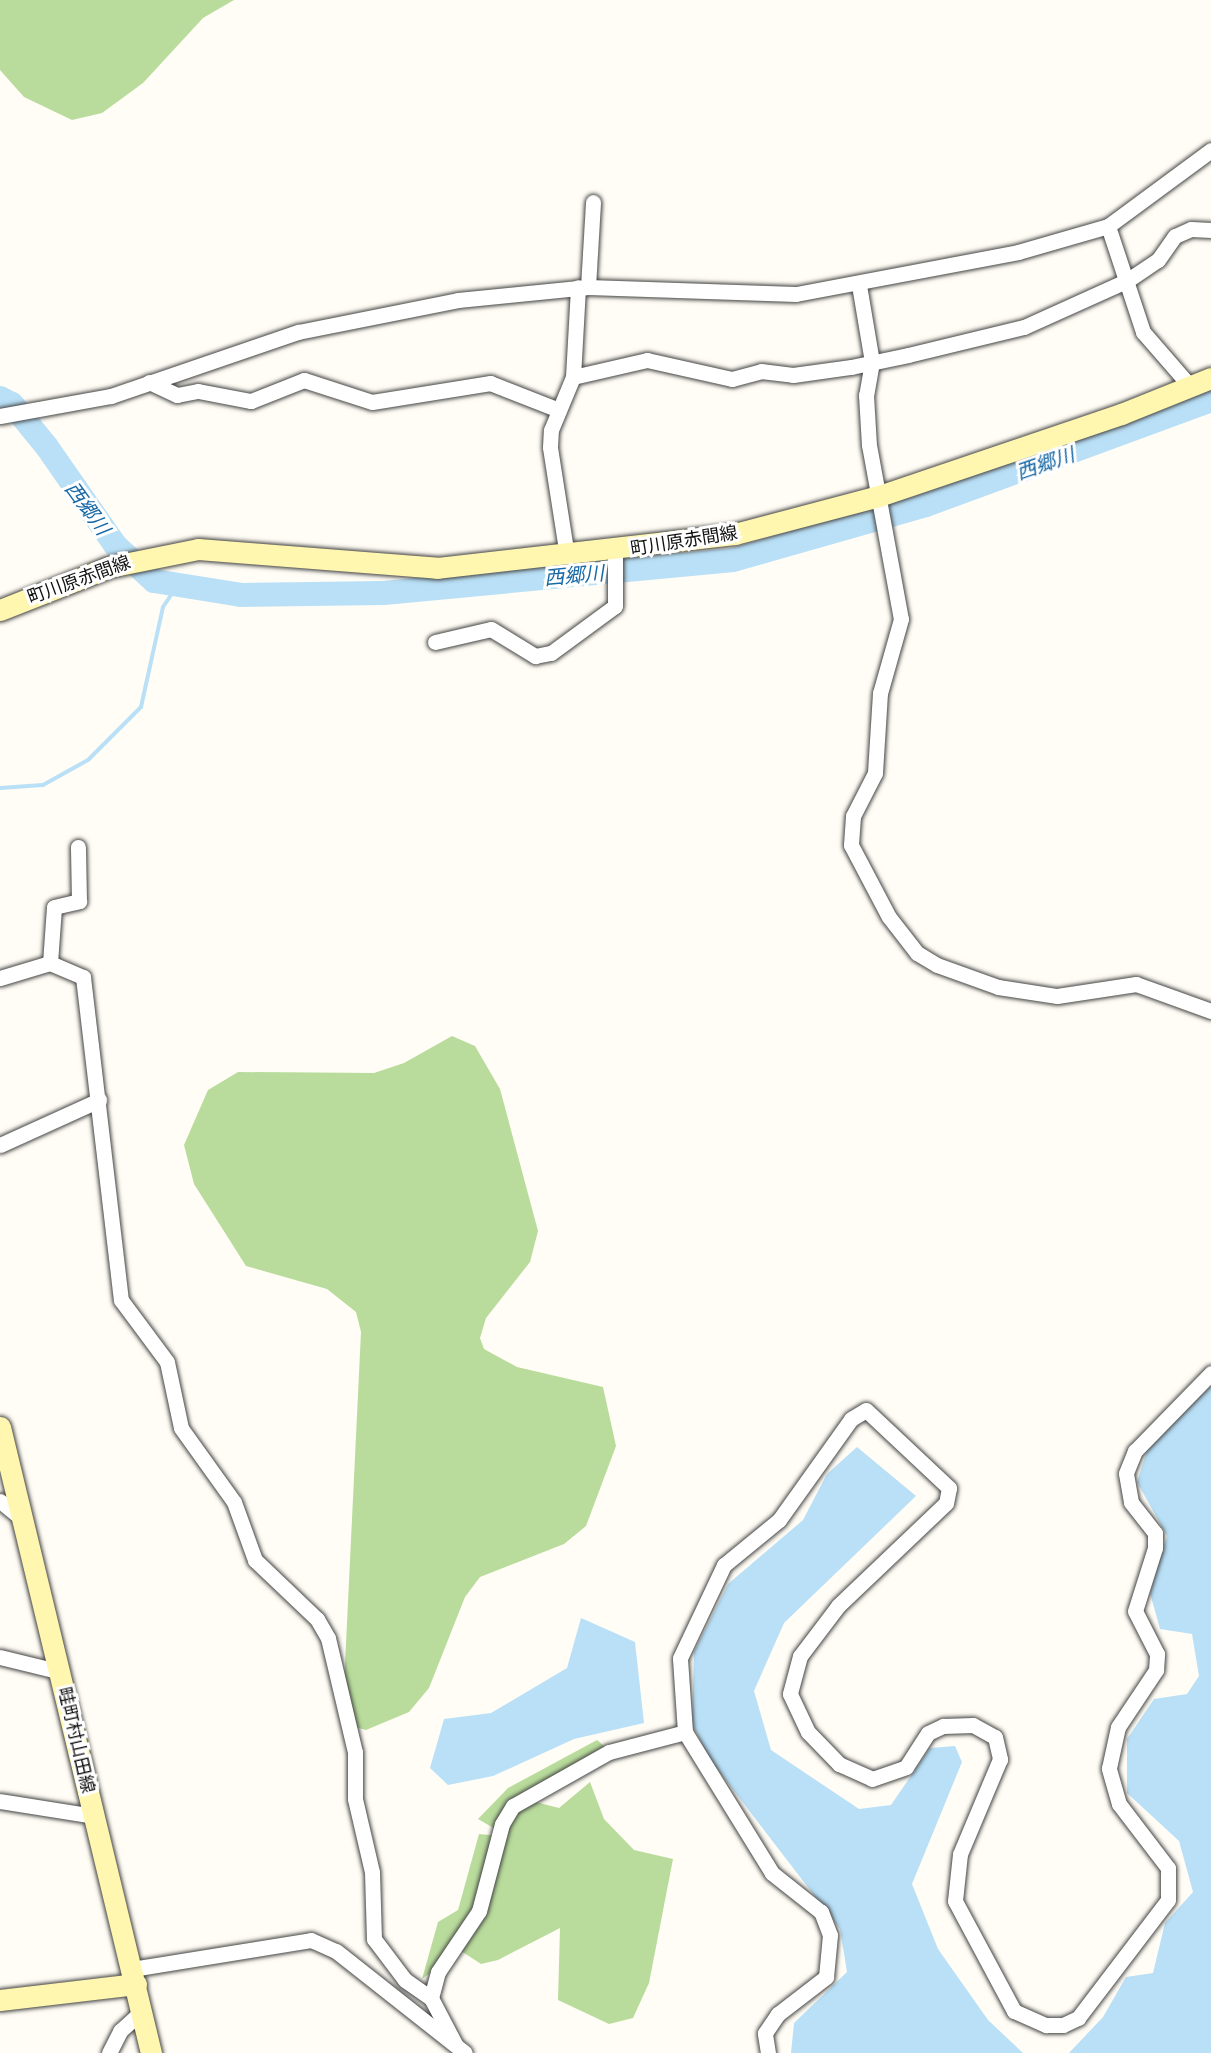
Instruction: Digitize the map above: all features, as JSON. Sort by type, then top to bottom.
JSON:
[{"type":"main road","name":"町川原赤間線","points":[[0,610],[109,567],[155,556],[234,549],[437,568],[615,551],[735,534],[881,504],[1211,378]]},
{"type":"main road","name":"畦町村山田線","points":[[0,1427],[20,1517],[61,1672],[151,2053]]},
{"type":"main road","points":[[0,2000],[134,1977]]},
{"type":"street","points":[[2,415],[111,396],[298,332],[458,300],[583,287],[753,295],[859,285],[1108,226],[1211,150]]},
{"type":"street","points":[[567,556],[551,464],[551,430],[573,377],[594,202]]},
{"type":"street","points":[[1108,226],[1128,280],[1143,332],[1190,387]]},
{"type":"street","points":[[573,377],[647,360],[732,379],[761,371],[793,375],[872,362],[1024,327],[1128,280],[1158,260],[1175,236],[1191,229],[1211,230]]},
{"type":"street","points":[[859,285],[872,362],[866,395],[881,504],[902,619],[880,693],[875,773],[850,831],[852,845],[889,917],[918,953],[998,987],[1057,996],[1136,984],[1211,1011]]},
{"type":"street","points":[[149,382],[177,395],[198,392],[251,401],[304,380],[372,402],[490,383],[560,410]]},
{"type":"street","points":[[435,642],[491,630],[535,656],[551,653],[615,606],[615,551]]},
{"type":"street","points":[[50,963],[54,907],[79,901],[78,847]]},
{"type":"street","points":[[0,978],[50,963],[83,977],[121,1300],[167,1362],[181,1428],[234,1502],[255,1560],[317,1619],[328,1638],[355,1752],[355,1799],[372,1872],[374,1939],[405,1980],[431,1998],[460,2049]]},
{"type":"street","points":[[0,1145],[99,1100]]},
{"type":"street","points":[[768,2053],[765,2033],[778,2014],[826,1977],[830,1935],[821,1912],[772,1873],[685,1732],[680,1658],[724,1565],[779,1520],[851,1419],[866,1410],[949,1488],[948,1496],[915,1535],[838,1606],[800,1656],[790,1694],[794,1713],[839,1764],[872,1779],[906,1767],[928,1732],[943,1726],[973,1725],[995,1737],[1000,1758],[960,1854],[955,1901],[1014,2011],[1046,2025],[1078,2018],[1168,1900],[1168,1868],[1119,1804],[1109,1768],[1118,1727],[1156,1670],[1157,1654],[1135,1611],[1155,1548],[1155,1533],[1131,1502],[1125,1480],[1135,1451],[1211,1373]]},
{"type":"street","points":[[0,1501],[20,1517]]},
{"type":"street","points":[[0,1657],[61,1672]]},
{"type":"street","points":[[431,1998],[438,1972],[483,1903],[502,1824],[513,1806],[609,1752],[685,1732]]},
{"type":"street","points":[[0,1800],[94,1816]]},
{"type":"street","points":[[134,1977],[310,1940],[336,1951],[460,2049]]},
{"type":"street","points":[[109,2053],[120,2031],[142,2011]]},
{"type":"green space","points":[[0,0],[234,0],[203,18],[143,83],[102,113],[72,120],[24,97],[0,70]]},
{"type":"green space","points":[[452,1036],[475,1046],[500,1089],[538,1231],[530,1262],[486,1318],[480,1338],[484,1349],[517,1367],[603,1387],[616,1446],[586,1526],[564,1544],[480,1577],[465,1597],[429,1688],[409,1712],[366,1730],[355,1727],[344,1685],[361,1332],[356,1312],[327,1289],[246,1266],[194,1184],[184,1145],[208,1090],[238,1072],[374,1073],[404,1063]]},
{"type":"green space","points":[[597,1740],[611,1752],[532,1801],[559,1808],[590,1782],[604,1819],[634,1850],[673,1859],[649,1983],[633,2018],[609,2024],[558,2000],[560,1928],[498,1960],[481,1964],[461,1951],[422,1979],[438,1922],[458,1910],[479,1834],[509,1837],[478,1819],[508,1788]]},
{"type":"water","points":[[1211,1386],[1211,2053],[1069,2053],[1103,2017],[1126,1977],[1153,1973],[1165,1923],[1193,1892],[1179,1841],[1127,1793],[1127,1739],[1154,1699],[1187,1694],[1199,1676],[1192,1634],[1160,1629],[1150,1593],[1167,1536],[1137,1482],[1149,1444]]},
{"type":"water","points":[[857,1447],[916,1496],[784,1623],[754,1691],[771,1750],[859,1809],[891,1805],[930,1748],[955,1746],[962,1762],[912,1884],[938,1949],[988,2020],[1023,2053],[791,2053],[794,2023],[847,1972],[840,1929],[711,1761],[692,1724],[694,1652],[728,1584],[803,1520],[827,1474]]},
{"type":"water","points":[[581,1618],[635,1642],[644,1723],[574,1739],[493,1776],[448,1785],[430,1768],[444,1719],[491,1713],[567,1668]]},
{"type":"waterway","name":"西郷川","points":[[0,398],[12,404],[47,447],[115,545],[154,581],[241,595],[384,593],[733,560],[926,505],[1211,400]]},
{"type":"waterway","points":[[0,788],[43,785],[88,760],[141,707],[163,607],[176,588]]}]
